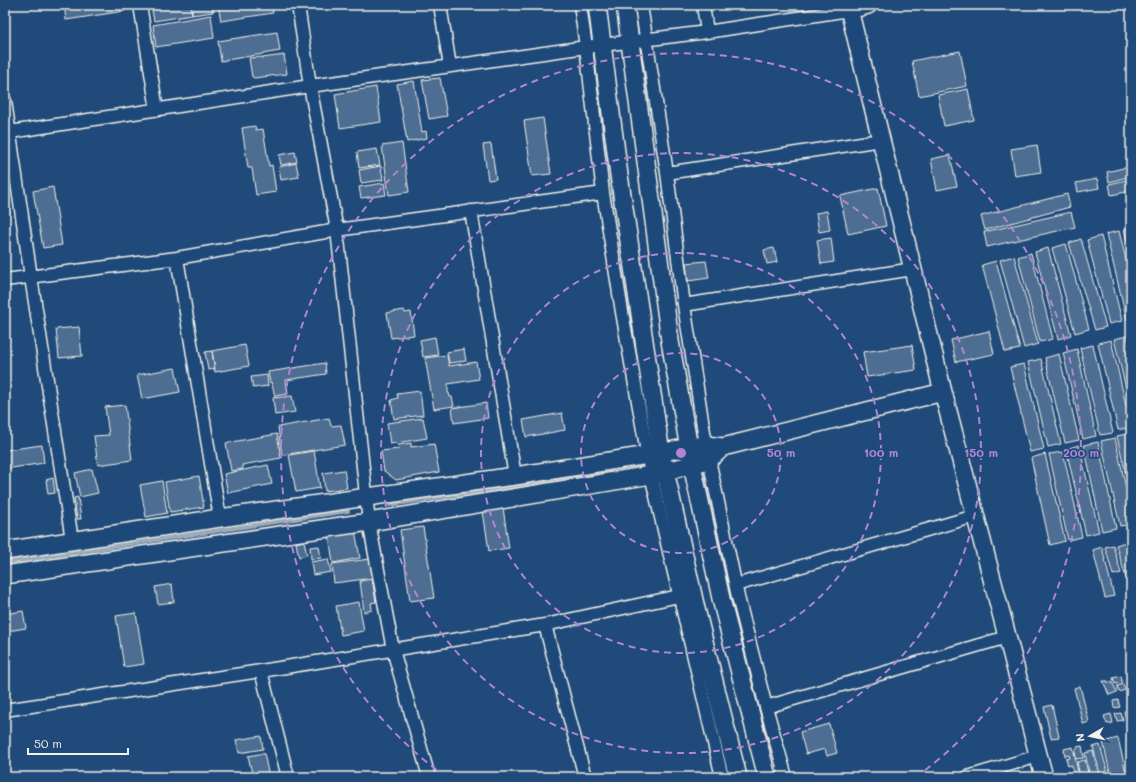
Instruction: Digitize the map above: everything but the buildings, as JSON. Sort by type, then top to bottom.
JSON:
[{"type":"street","points":[[140,5],[157,110]]},
{"type":"street","points":[[298,5],[310,86],[337,230],[369,522],[393,650],[429,777]]},
{"type":"street","points":[[440,5],[450,66]]},
{"type":"street","points":[[580,5],[595,47],[619,175],[655,454],[679,596],[722,777]]},
{"type":"street","points":[[597,5],[595,47],[603,193],[622,312],[655,454]]},
{"type":"street","points":[[625,5],[639,42],[667,173],[684,305],[708,452],[736,585],[766,707],[786,777]]},
{"type":"street","points":[[641,5],[639,42],[670,341],[692,465],[722,603],[767,777]]},
{"type":"street","points":[[703,5],[707,32]]},
{"type":"street","points":[[10,132],[310,86],[707,32],[848,7],[868,5]]},
{"type":"street","points":[[848,7],[943,392],[1044,777]]},
{"type":"street","points":[[5,101],[72,540]]},
{"type":"street","points":[[667,173],[881,140]]},
{"type":"street","points":[[5,280],[177,258],[337,230],[603,193]]},
{"type":"street","points":[[471,211],[515,476]]},
{"type":"street","points":[[177,258],[220,518]]},
{"type":"street","points":[[684,305],[912,269]]},
{"type":"street","points":[[5,575],[369,522],[658,473],[692,465],[708,452],[723,447],[943,392]]},
{"type":"street","points":[[5,551],[220,518],[515,476],[655,454],[689,447],[708,452]]},
{"type":"street","points":[[658,473],[697,612],[738,777]]},
{"type":"street","points":[[736,585],[975,516]]},
{"type":"street","points":[[5,710],[546,626],[679,596]]},
{"type":"street","points":[[546,626],[585,777]]},
{"type":"street","points":[[766,707],[1007,637]]},
{"type":"street","points":[[261,671],[288,777]]},
{"type":"street","points":[[968,777],[1038,756]]},
{"type":"waterway","points":[[389,505],[610,473]]},
{"type":"waterway","points":[[5,563],[348,511]]}]
